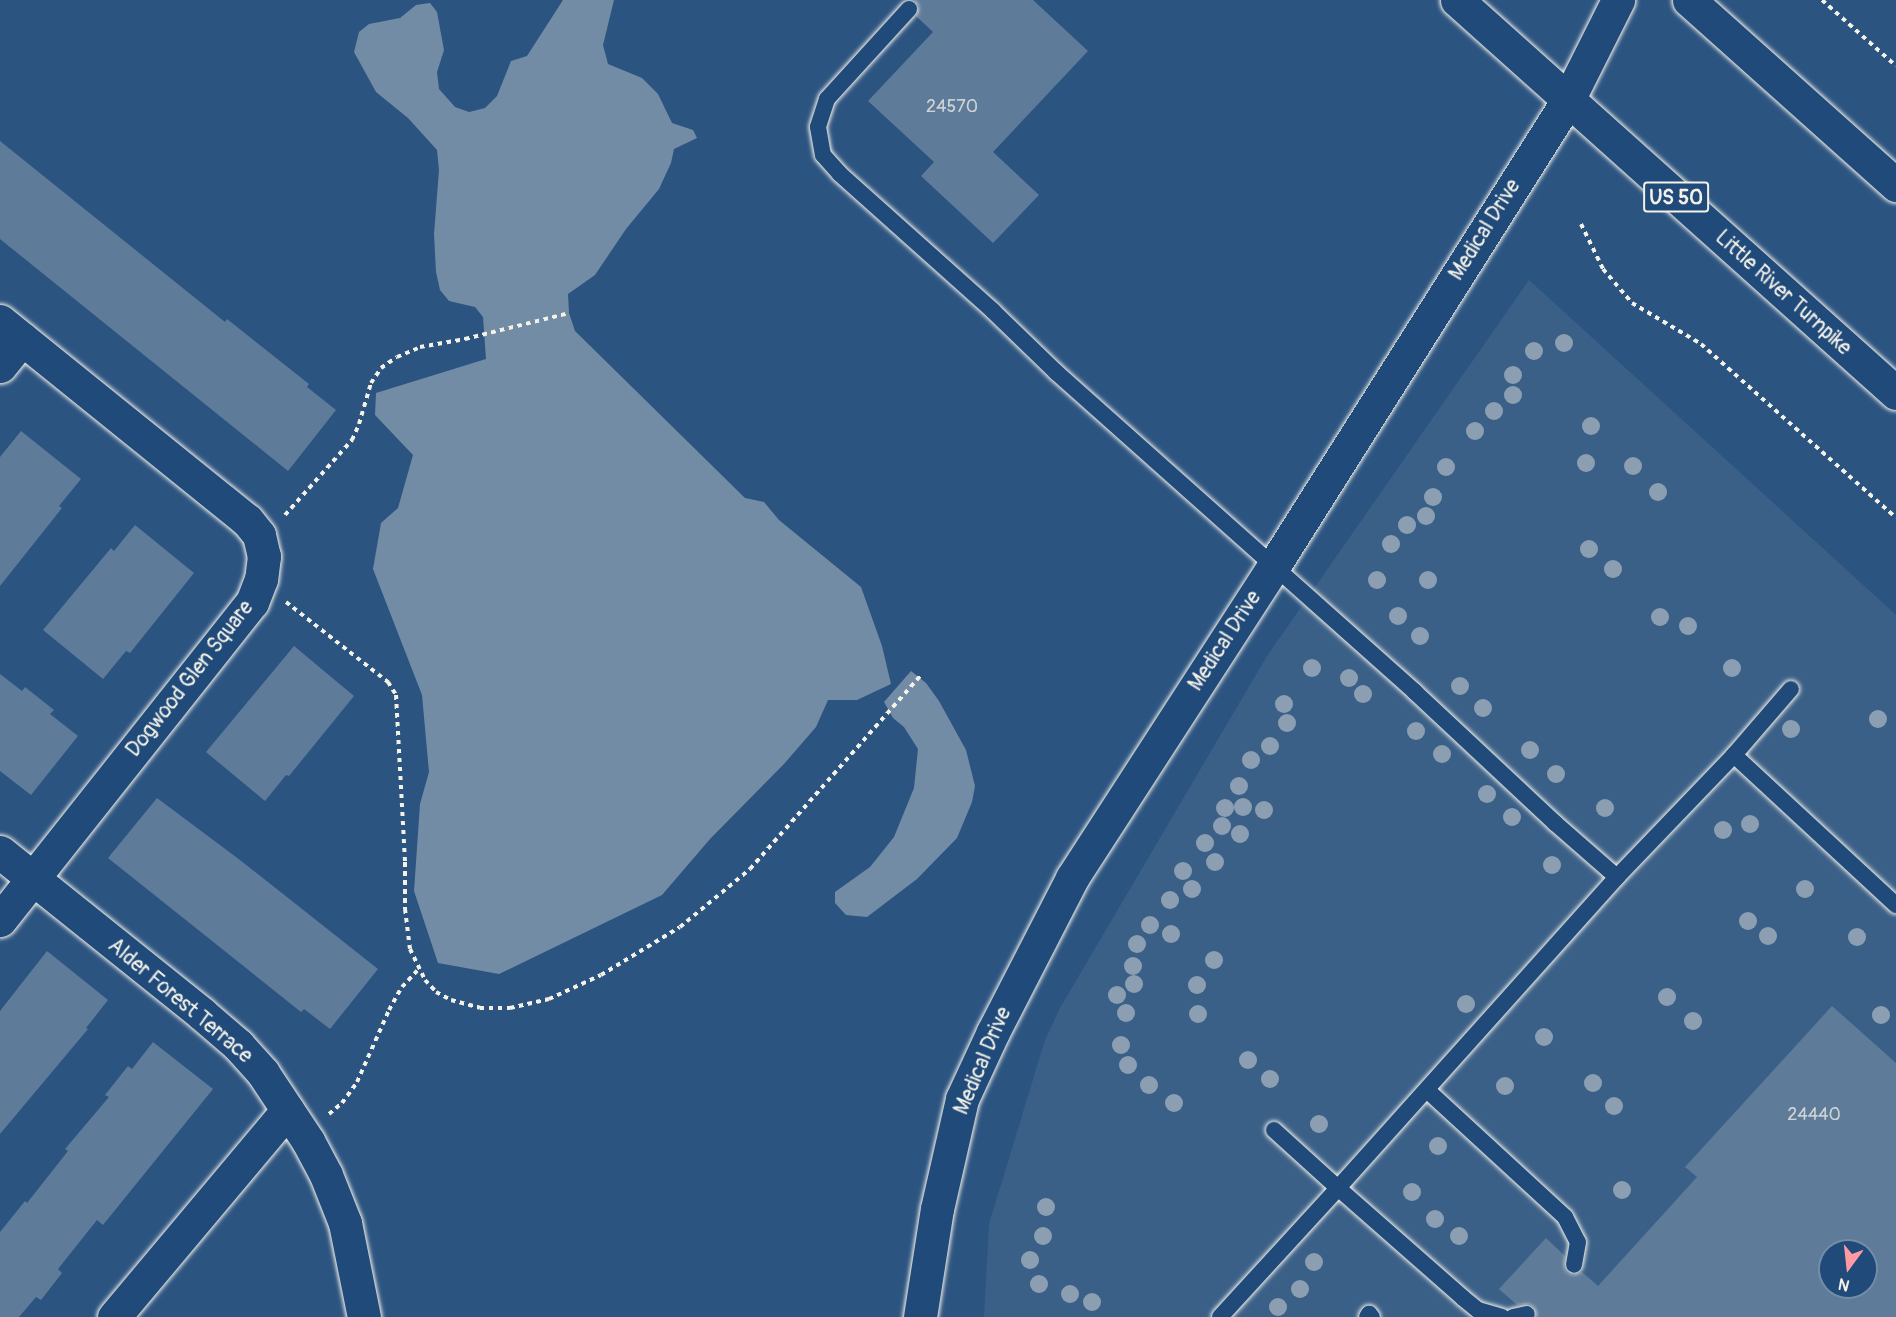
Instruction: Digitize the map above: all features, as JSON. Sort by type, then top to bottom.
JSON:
[{"type":"main road","name":"Little River Turnpike","points":[[1456,0],[1896,393]]},
{"type":"main road","name":"Medical Drive","points":[[920,1317],[928,1253],[962,1099],[993,1032],[1072,878],[1273,567],[1568,100],[1618,0]]},
{"type":"main road","points":[[1689,0],[1896,185]]},
{"type":"main road","points":[[0,366],[11,330],[247,520],[259,535],[261,543]]},
{"type":"main road","name":"Dogwood Glen Square","points":[[0,920],[252,602],[259,584],[264,556],[261,543]]},
{"type":"main road","name":"Alder Forest Terrace","points":[[0,852],[238,1045],[263,1073],[288,1110],[326,1175],[345,1223],[364,1317]]},
{"type":"main road","points":[[114,1317],[288,1110]]},
{"type":"lane","points":[[909,9],[827,99],[818,127],[823,155],[840,174],[993,311],[1056,372],[1415,692],[1617,877]]},
{"type":"lane","points":[[1220,1317],[1428,1091],[1617,877],[1734,755],[1791,689]]},
{"type":"lane","points":[[1734,755],[1896,905]]},
{"type":"lane","points":[[1428,1091],[1565,1217],[1578,1242],[1574,1264]]},
{"type":"lane","points":[[1274,1130],[1463,1298],[1478,1310],[1502,1317]]},
{"type":"lane","points":[[1367,1317],[1370,1314],[1372,1317]]},
{"type":"path","points":[[1822,0],[1896,66]]},
{"type":"path","points":[[1581,224],[1603,269],[1632,303],[1701,344],[1896,518]]},
{"type":"path","points":[[261,543],[352,440],[371,383],[381,368],[420,347],[486,334],[569,313]]},
{"type":"path","points":[[259,584],[388,682],[396,694],[406,932],[419,969],[436,992],[451,1000],[494,1010],[531,1005],[601,975],[680,927],[750,869],[884,714],[921,675]]},
{"type":"path","points":[[326,1116],[342,1103],[357,1082],[389,1010],[402,987],[419,969]]},
{"type":"shaded area","points":[[563,0],[614,0],[603,45],[608,64],[642,78],[658,94],[672,123],[693,130],[697,138],[674,149],[671,163],[659,189],[626,229],[595,275],[568,294],[569,313],[575,331],[745,498],[764,502],[779,520],[861,587],[882,646],[891,684],[857,700],[828,700],[816,727],[784,764],[710,839],[662,895],[499,974],[438,963],[414,891],[420,804],[429,772],[422,695],[373,569],[381,523],[398,508],[413,455],[375,415],[376,393],[486,359],[483,317],[475,307],[449,301],[440,290],[436,272],[434,234],[439,170],[437,150],[408,118],[376,92],[354,52],[359,32],[369,24],[400,18],[416,5],[430,3],[437,12],[444,50],[437,72],[439,89],[455,107],[469,112],[485,108],[497,96],[511,61],[527,56]]},
{"type":"shaded area","points":[[1529,280],[1896,615],[1896,1317],[984,1317],[989,1224],[1045,1040],[1060,1008],[1267,656]]},
{"type":"shaded area","points":[[911,671],[926,683],[939,701],[966,750],[975,786],[972,802],[957,838],[917,879],[867,917],[846,915],[835,903],[835,892],[870,867],[894,837],[914,788],[918,749],[904,727],[893,718],[884,702]]},
{"type":"building","points":[[914,0],[1033,0],[1088,51],[993,152],[1039,195],[993,243],[921,176],[934,162],[868,101],[933,32],[916,16],[919,6]]},
{"type":"building","points":[[0,141],[225,322],[227,319],[309,384],[307,387],[336,410],[288,471],[0,239]]},
{"type":"building","points":[[21,431],[81,479],[59,506],[62,508],[0,586],[0,457]]},
{"type":"building","points":[[135,525],[194,573],[130,653],[126,651],[103,679],[43,630],[111,548],[114,551]]},
{"type":"building","points":[[294,646],[354,696],[289,776],[286,775],[265,801],[206,752]]},
{"type":"building","points":[[0,674],[22,691],[25,687],[54,710],[50,714],[78,736],[31,795],[0,771]]},
{"type":"building","points":[[157,798],[378,969],[330,1029],[304,1009],[301,1012],[108,858]]},
{"type":"building","points":[[47,951],[108,1000],[86,1028],[88,1029],[0,1134],[0,1011]]},
{"type":"building","points":[[1832,1006],[1896,1063],[1896,1317],[1537,1317],[1534,1307],[1530,1304],[1517,1305],[1499,1289],[1546,1238],[1565,1256],[1564,1268],[1567,1273],[1573,1275],[1582,1272],[1598,1286],[1697,1177],[1685,1167]]},
{"type":"building","points":[[153,1042],[213,1089],[103,1225],[97,1220],[58,1269],[62,1273],[41,1300],[36,1297],[19,1317],[0,1317],[0,1232],[25,1201],[27,1203],[68,1151],[65,1149],[109,1097],[105,1095],[128,1066],[132,1069]]}]
